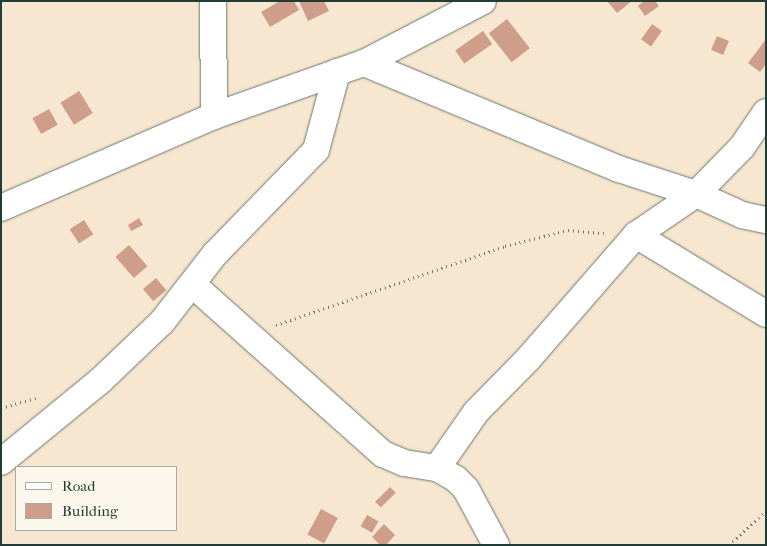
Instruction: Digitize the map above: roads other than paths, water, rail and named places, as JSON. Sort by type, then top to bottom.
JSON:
[{"type":"street","points":[[213,1],[214,116]]},
{"type":"street","points":[[1,208],[214,116],[364,63],[483,1]]},
{"type":"street","points":[[364,63],[619,169],[696,194],[742,215],[766,220]]},
{"type":"street","points":[[1,462],[100,381],[162,322],[215,254],[316,150],[338,72]]},
{"type":"street","points":[[437,468],[476,412],[529,358],[636,235],[696,194],[742,147],[766,112]]},
{"type":"street","points":[[636,235],[766,314]]},
{"type":"street","points":[[192,284],[383,454],[404,463],[437,468],[466,489],[496,545]]}]
